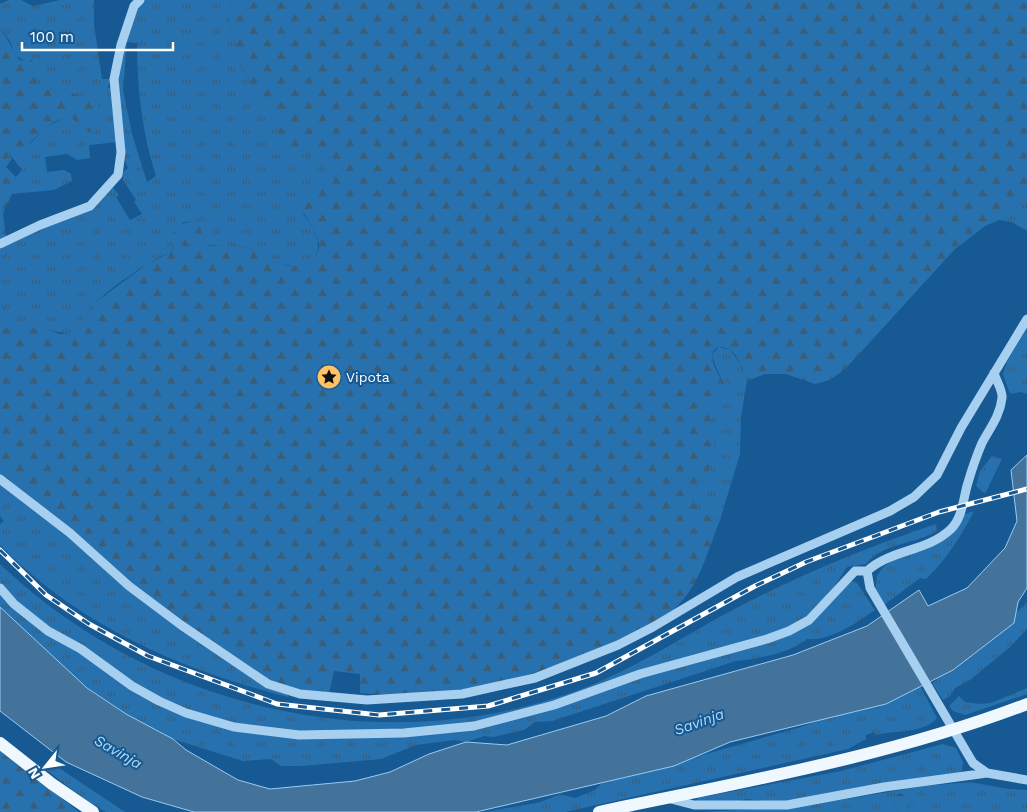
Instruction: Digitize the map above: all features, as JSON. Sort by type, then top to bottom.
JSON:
[{"type":"main road","points":[[599,812],[833,762],[954,729],[1027,704]]},
{"type":"main road","points":[[0,742],[52,784],[93,812]]},
{"type":"street","points":[[0,244],[40,225],[90,206],[118,175],[121,152],[114,79],[120,45],[134,6],[140,0]]},
{"type":"street","points":[[0,479],[70,533],[129,586],[181,625],[268,684],[300,694],[367,700],[462,694],[535,678],[602,652],[653,627],[737,577],[890,511],[914,497],[937,475],[961,428],[1027,319]]},
{"type":"street","points":[[0,588],[14,604],[48,631],[81,649],[132,686],[186,713],[234,727],[308,735],[404,733],[474,726],[554,706],[640,674],[768,639],[789,631],[809,620],[850,574],[855,571],[867,572],[878,562],[900,551],[929,544],[951,528],[960,516],[970,478],[982,444],[998,417],[1003,396],[994,373]]},
{"type":"street","points":[[867,572],[870,588],[973,763],[987,773]]},
{"type":"street","points":[[666,798],[694,805],[787,805],[884,787],[987,773],[1027,780]]},
{"type":"green space","points":[[9,0],[21,0],[33,6],[60,0],[94,0],[94,25],[102,79],[113,79],[113,83],[109,83],[108,88],[113,88],[119,142],[89,145],[90,158],[77,160],[67,154],[45,157],[47,172],[64,170],[71,174],[72,181],[54,190],[12,194],[16,177],[22,170],[9,153],[31,143],[45,128],[64,118],[71,117],[87,131],[78,95],[37,85],[33,76],[38,67],[32,60],[26,62],[15,55],[11,43],[0,27],[0,4]]},
{"type":"green space","points":[[139,0],[231,0],[229,19],[241,66],[285,142],[338,161],[341,171],[324,187],[313,193],[303,214],[315,232],[318,251],[306,265],[297,267],[286,265],[249,248],[220,246],[204,242],[200,227],[193,221],[183,222],[171,252],[141,268],[107,292],[92,306],[78,326],[71,332],[57,332],[8,319],[0,301],[0,245],[88,208],[111,186],[119,195],[116,197],[130,220],[142,214],[134,202],[136,200],[123,180],[123,172],[128,168],[124,159],[116,85],[124,37]],"holes":[[[127,42],[137,43],[141,110],[156,176],[147,182],[132,134],[123,90]]]},
{"type":"green space","points":[[231,0],[1027,0],[1027,199],[999,220],[985,226],[954,250],[845,369],[830,380],[815,384],[786,374],[765,374],[747,381],[741,364],[730,350],[725,347],[719,347],[714,350],[712,360],[727,392],[714,409],[715,449],[712,463],[692,496],[698,510],[705,515],[720,520],[702,568],[690,591],[665,616],[647,627],[599,649],[541,670],[482,686],[422,694],[360,693],[360,674],[334,671],[329,694],[304,692],[270,682],[168,615],[0,475],[0,301],[8,319],[33,324],[60,334],[69,333],[80,323],[93,304],[146,265],[171,252],[174,246],[172,234],[178,225],[193,221],[200,227],[204,242],[214,245],[248,248],[287,266],[303,265],[313,259],[317,253],[318,239],[301,206],[304,200],[341,171],[338,161],[331,157],[298,152],[285,142],[241,66],[229,19]]},
{"type":"green space","points":[[0,27],[19,60],[37,62],[38,67],[33,76],[37,85],[91,98],[98,105],[96,130],[93,133],[87,131],[71,117],[49,125],[20,151],[12,150],[9,153],[12,159],[6,167],[16,177],[12,194],[3,213],[6,238],[0,239]]},
{"type":"green space","points":[[1027,199],[1027,231],[1012,222],[999,220]]},
{"type":"green space","points":[[1027,328],[1027,394],[1020,392],[1010,394],[1003,374],[1007,362]]},
{"type":"green space","points":[[719,347],[730,350],[740,363],[747,381],[741,417],[740,454],[720,520],[709,517],[698,510],[692,496],[712,463],[715,449],[714,409],[726,395],[712,354]]},
{"type":"green space","points":[[992,456],[1002,459],[985,494],[976,486],[980,471]]},
{"type":"green space","points":[[0,483],[267,686],[289,695],[288,697],[208,673],[170,658],[133,641],[63,599],[30,573],[0,545],[0,524],[4,521],[0,516]]},
{"type":"green space","points":[[974,511],[953,547],[933,572],[926,579],[920,578],[884,605],[875,590],[877,576],[883,567],[893,560],[927,549],[946,539],[956,529],[962,515]]},
{"type":"green space","points":[[936,524],[937,531],[928,536],[881,552],[866,564],[847,567],[834,587],[814,610],[784,630],[502,717],[462,724],[374,733],[283,731],[239,724],[197,714],[150,693],[90,651],[51,629],[31,614],[0,584],[0,564],[62,615],[130,657],[203,689],[280,710],[359,721],[438,721],[517,708],[594,684],[634,665],[732,610],[797,578]]},
{"type":"green space","points":[[852,581],[857,583],[875,610],[834,634],[816,639],[807,639],[783,652],[736,661],[552,721],[535,722],[524,730],[493,737],[484,736],[466,742],[455,740],[416,745],[381,759],[302,766],[281,766],[271,759],[243,761],[173,739],[126,714],[87,688],[0,607],[0,592],[149,700],[198,721],[256,733],[433,734],[787,636]]},
{"type":"green space","points":[[1027,602],[1027,629],[1010,647],[970,680],[955,688],[951,695],[943,700],[932,683],[989,641]]},
{"type":"green space","points":[[919,684],[937,718],[925,727],[876,735],[874,732],[866,735],[866,739],[848,749],[565,812],[485,812],[541,802],[560,794],[575,798],[595,790],[605,780],[657,768],[801,727]]},
{"type":"green space","points":[[1027,688],[1027,694],[965,715],[953,711],[949,706],[959,696],[965,702],[991,703]]},
{"type":"green space","points":[[943,744],[956,748],[963,762],[962,770],[958,774],[788,803],[746,799],[736,802],[697,802],[697,798],[841,771]]},
{"type":"green space","points":[[0,749],[79,812],[0,812]]},
{"type":"green space","points":[[40,765],[56,766],[125,812],[106,812],[87,801]]},
{"type":"green space","points":[[970,782],[1008,789],[1027,790],[1027,812],[909,812],[906,807],[914,803],[900,793],[894,797],[893,804],[899,812],[702,812],[798,807],[925,786]]},
{"type":"green space","points":[[907,792],[918,795],[919,800],[906,807],[909,812],[899,812],[893,804],[894,797]]},
{"type":"water","name":"Savinja","points":[[1027,455],[1027,588],[1018,602],[1014,623],[953,670],[886,704],[730,742],[674,766],[476,812],[194,812],[142,797],[66,762],[0,711],[0,607],[87,688],[126,714],[173,739],[186,750],[238,780],[270,789],[355,781],[390,772],[429,754],[466,742],[507,745],[606,716],[646,696],[793,655],[867,626],[919,590],[928,606],[967,588],[1005,548],[1017,521],[1011,470]]},
{"type":"railway","points":[[0,550],[46,595],[89,624],[148,656],[277,704],[379,715],[488,706],[596,673],[755,586],[806,562],[939,512],[1027,489]]},
{"type":"place","name":"Vipota","points":[[329,377]]}]
